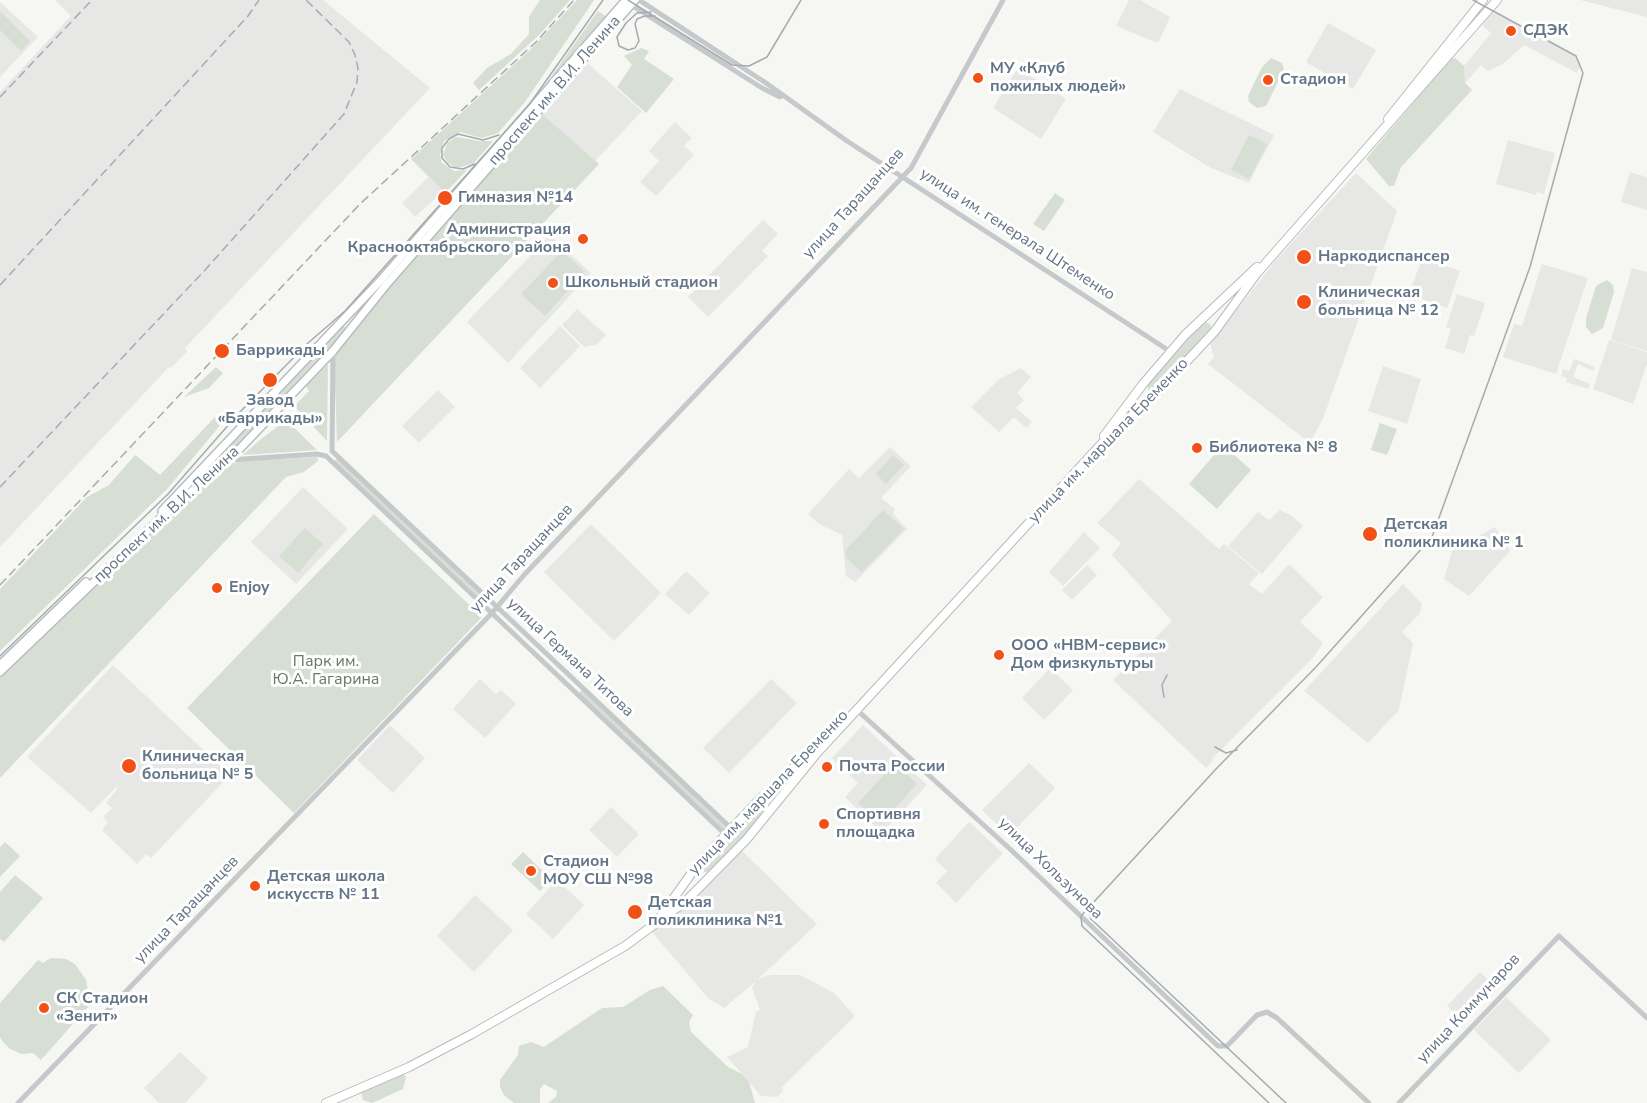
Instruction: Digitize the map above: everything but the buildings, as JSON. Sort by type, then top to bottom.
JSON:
[{"type":"highway","name":"улица им. маршала Еременко","points":[[658,919],[698,864],[757,802],[811,753],[1105,435],[1143,384],[1202,317],[1253,272],[1344,171],[1483,0]]},
{"type":"highway","name":"улица им. маршала Еременко","points":[[326,1103],[409,1067],[472,1034],[625,946],[658,919],[686,901],[770,813],[817,753],[1107,438],[1157,393],[1215,331],[1257,273],[1497,0]]},
{"type":"highway","points":[[1450,41],[1458,47]]},
{"type":"highway","points":[[1202,317],[1211,319],[1215,331]]},
{"type":"highway","points":[[1143,384],[1145,393],[1157,393]]},
{"type":"highway","points":[[757,802],[766,803],[770,813]]},
{"type":"highway","points":[[698,864],[701,874],[711,877]]},
{"type":"main road","name":"проспект им. В.И. Ленина","points":[[0,665],[166,507],[200,468],[380,281],[631,1]]},
{"type":"main road","name":"проспект им. В.И. Ленина","points":[[0,672],[169,510],[229,460],[333,351],[386,285],[631,1]]},
{"type":"main road","points":[[338,323],[344,322],[349,326],[350,332]]},
{"type":"main road","points":[[200,468],[200,473],[209,477]]},
{"type":"street","name":"улица Таращанцев","points":[[18,1103],[492,613],[533,565],[911,168],[1003,0]]},
{"type":"street","name":"улица им. генерала Штеменко","points":[[631,1],[762,88],[788,100],[1171,352]]},
{"type":"street","name":"улица Германа Титова","points":[[333,351],[332,451],[580,686],[729,832]]},
{"type":"street","name":"улица Германа Титова","points":[[229,460],[317,454],[326,456],[711,821],[729,832]]},
{"type":"street","points":[[574,692],[580,686]]},
{"type":"street","name":"улица Хользунова","points":[[857,710],[1010,849],[1205,1035],[1223,1048],[1257,1015],[1267,1012],[1277,1018],[1369,1103]]},
{"type":"street","name":"улица Коммунаров","points":[[1399,1103],[1559,936],[1647,1018]]},
{"type":"shaded area","points":[[55,0],[323,0],[430,88],[185,348],[187,352],[171,368],[169,367],[0,547],[0,92],[71,16]]},
{"type":"shaded area","points":[[1129,0],[1140,0],[1170,17],[1158,43],[1116,26]]},
{"type":"shaded area","points":[[1580,0],[1647,0],[1647,17]]},
{"type":"shaded area","points":[[0,2],[38,37],[0,77]]},
{"type":"shaded area","points":[[1494,11],[1576,56],[1581,65],[1577,73],[1524,45],[1503,64],[1488,71],[1481,65],[1465,83],[1464,66],[1491,33],[1482,25]]},
{"type":"shaded area","points":[[1328,23],[1376,50],[1353,89],[1306,62]]},
{"type":"shaded area","points":[[586,62],[642,111],[595,161],[542,114]]},
{"type":"shaded area","points":[[1018,68],[1066,99],[1041,139],[993,108]]},
{"type":"shaded area","points":[[1180,89],[1274,135],[1249,183],[1211,168],[1153,132]]},
{"type":"shaded area","points":[[675,122],[692,138],[684,146],[694,155],[656,196],[640,182],[659,161],[649,151]]},
{"type":"shaded area","points":[[1508,140],[1555,153],[1544,194],[1537,192],[1536,195],[1496,184]]},
{"type":"shaded area","points":[[1630,172],[1647,177],[1647,210],[1621,202]]},
{"type":"shaded area","name":"Клиническая больница № 12","points":[[1356,173],[1397,211],[1324,416],[1310,443],[1208,364],[1214,357],[1210,344],[1277,259]]},
{"type":"shaded area","points":[[428,177],[443,191],[415,217],[402,203]]},
{"type":"shaded area","points":[[763,220],[778,234],[762,251],[768,256],[708,317],[688,297]]},
{"type":"shaded area","name":"Гимназия №14","points":[[550,235],[591,273],[508,363],[467,322]]},
{"type":"shaded area","points":[[1422,258],[1460,271],[1447,308],[1409,295]]},
{"type":"shaded area","points":[[1542,264],[1588,278],[1556,374],[1503,357],[1514,324],[1522,326]]},
{"type":"shaded area","points":[[1632,268],[1647,272],[1647,351],[1611,340]]},
{"type":"shaded area","points":[[1457,294],[1485,303],[1474,336],[1470,335],[1464,354],[1445,348],[1451,329],[1446,327]]},
{"type":"shaded area","points":[[577,309],[606,335],[596,345],[584,347],[562,325]]},
{"type":"shaded area","points":[[560,326],[580,346],[540,388],[520,368]]},
{"type":"shaded area","points":[[1609,340],[1647,352],[1647,364],[1633,404],[1593,389]]},
{"type":"shaded area","points":[[1574,359],[1595,367],[1593,371],[1578,364],[1573,377],[1590,384],[1588,389],[1566,382],[1567,378],[1561,376],[1563,369],[1569,371]]},
{"type":"shaded area","points":[[1383,366],[1421,379],[1407,424],[1368,411]]},
{"type":"shaded area","points":[[1021,368],[1031,377],[1017,393],[1024,400],[1016,408],[1032,422],[1026,428],[1014,417],[999,432],[971,407],[999,379]]},
{"type":"shaded area","points":[[438,390],[455,407],[419,443],[402,426]]},
{"type":"shaded area","points":[[890,447],[911,466],[881,498],[895,509],[893,514],[907,529],[855,582],[846,576],[842,535],[819,524],[808,514],[849,469],[859,478]]},
{"type":"shaded area","points":[[1139,479],[1219,549],[1224,544],[1259,573],[1249,584],[1262,594],[1289,564],[1323,597],[1300,622],[1323,643],[1312,659],[1212,759],[1213,761],[1206,768],[1113,680],[1172,621],[1112,555],[1121,543],[1097,523]]},
{"type":"shaded area","points":[[303,487],[348,529],[296,584],[251,542]]},
{"type":"shaded area","points":[[1280,510],[1292,516],[1303,526],[1262,574],[1228,546],[1258,512],[1269,520]]},
{"type":"shaded area","points":[[591,524],[661,593],[614,641],[544,572]]},
{"type":"shaded area","points":[[1495,527],[1510,551],[1469,596],[1444,579],[1452,551]]},
{"type":"shaded area","points":[[1084,532],[1100,548],[1063,586],[1049,572]]},
{"type":"shaded area","points":[[1087,565],[1097,575],[1072,600],[1062,590]]},
{"type":"shaded area","points":[[686,571],[710,593],[689,615],[665,594]]},
{"type":"shaded area","points":[[1403,584],[1422,604],[1420,613],[1402,632],[1413,643],[1399,710],[1368,743],[1304,691]]},
{"type":"shaded area","name":"Клиническая больница № 5","points":[[113,665],[230,775],[151,858],[146,854],[137,864],[102,830],[108,822],[103,817],[112,808],[106,803],[118,788],[116,787],[91,813],[27,757]]},
{"type":"shaded area","points":[[1050,668],[1073,690],[1044,720],[1022,698]]},
{"type":"shaded area","points":[[480,679],[496,694],[501,690],[516,704],[485,738],[453,709]]},
{"type":"shaded area","points":[[771,679],[797,703],[729,773],[703,748]]},
{"type":"shaded area","points":[[390,725],[425,758],[393,793],[357,760]]},
{"type":"shaded area","points":[[863,725],[927,785],[882,833],[845,797],[858,783],[832,758]]},
{"type":"shaded area","points":[[1029,763],[1055,788],[1009,836],[982,810]]},
{"type":"shaded area","points":[[611,807],[639,834],[617,857],[589,830]]},
{"type":"shaded area","points":[[969,822],[1003,853],[956,903],[936,883],[947,871],[935,859]]},
{"type":"shaded area","points":[[741,850],[817,924],[757,980],[768,975],[800,975],[834,993],[855,1016],[782,1087],[783,1091],[777,1097],[761,1096],[727,1057],[748,1047],[756,1012],[760,1009],[752,988],[756,981],[724,1008],[708,998],[652,932],[695,895]]},
{"type":"shaded area","points":[[557,880],[584,905],[553,939],[526,914]]},
{"type":"shaded area","points":[[475,895],[513,930],[474,972],[437,936]]},
{"type":"shaded area","points":[[1480,972],[1495,986],[1462,1020],[1447,1006]]},
{"type":"shaded area","points":[[1506,997],[1551,1040],[1519,1073],[1474,1030]]},
{"type":"shaded area","points":[[180,1052],[208,1078],[185,1103],[159,1103],[144,1088]]},
{"type":"green space","points":[[540,0],[570,0],[540,34],[479,90],[473,83],[487,68],[511,54],[529,34],[529,17]]},
{"type":"green space","points":[[577,0],[594,0],[525,102],[498,133],[482,138],[460,132],[444,141],[440,155],[442,163],[454,171],[467,170],[445,193],[411,159],[530,50]]},
{"type":"green space","points":[[0,11],[30,41],[21,51],[0,30]]},
{"type":"green space","points":[[598,11],[607,17],[535,99]]},
{"type":"green space","points":[[641,48],[649,51],[644,59],[674,79],[646,113],[617,87],[632,65],[624,56]]},
{"type":"green space","name":"Стадион","points":[[1271,58],[1282,63],[1284,70],[1266,106],[1257,108],[1249,102],[1248,96],[1262,67]]},
{"type":"green space","points":[[1455,58],[1464,66],[1465,83],[1472,90],[1401,167],[1394,186],[1389,186],[1366,159],[1450,59]]},
{"type":"green space","points":[[542,114],[599,164],[337,442],[334,356],[387,289]]},
{"type":"green space","points":[[1249,135],[1267,144],[1249,179],[1231,170]]},
{"type":"green space","points":[[456,137],[493,141],[473,164],[456,168],[448,163],[443,155],[447,143]]},
{"type":"green space","points":[[1055,193],[1065,200],[1044,231],[1033,224]]},
{"type":"green space","name":"Школьный стадион","points":[[562,251],[585,272],[545,316],[521,294]]},
{"type":"green space","points":[[1607,280],[1613,285],[1614,292],[1603,328],[1592,334],[1586,327],[1586,318],[1596,286]]},
{"type":"green space","points":[[1204,321],[1211,325],[1210,332],[1154,392],[1148,391],[1148,383]]},
{"type":"green space","points":[[341,327],[346,327],[345,332],[211,473],[207,473],[205,470]]},
{"type":"green space","points":[[328,364],[327,441],[294,406],[309,391],[306,386]]},
{"type":"green space","points":[[216,367],[223,373],[209,388],[184,397]]},
{"type":"green space","points":[[215,417],[222,423],[168,488],[0,651],[0,589],[87,497],[109,485],[135,455],[160,475]]},
{"type":"green space","points":[[286,420],[317,450],[243,455],[260,440]]},
{"type":"green space","points":[[1380,423],[1397,429],[1387,455],[1371,450]]},
{"type":"green space","points":[[1223,445],[1251,470],[1217,509],[1189,484]]},
{"type":"green space","points":[[893,455],[904,465],[886,484],[876,474]]},
{"type":"green space","points":[[317,457],[318,461],[304,472],[286,477],[0,778],[0,675],[171,511],[221,470],[239,461]]},
{"type":"green space","points":[[337,458],[489,602],[486,604],[334,461]]},
{"type":"green space","points":[[883,510],[904,529],[862,572],[846,558],[845,551]]},
{"type":"green space","name":"Парк им. Ю.А. Гагарина","points":[[374,514],[482,617],[294,813],[187,708]]},
{"type":"green space","points":[[305,528],[323,544],[298,573],[279,556]]},
{"type":"green space","points":[[582,690],[728,828],[725,831],[579,693]]},
{"type":"green space","points":[[895,763],[917,784],[881,823],[858,803]]},
{"type":"green space","points":[[762,804],[767,812],[710,873],[704,872],[703,864]]},
{"type":"green space","points":[[5,842],[20,856],[0,877],[0,847]]},
{"type":"green space","name":"Стадион МОУ СШ №98","points":[[523,852],[551,879],[540,891],[511,864]]},
{"type":"green space","points":[[15,875],[43,898],[4,942],[0,939],[0,892]]},
{"type":"green space","name":"СК Стадион «Зенит»","points":[[51,958],[66,959],[75,964],[86,980],[88,992],[96,998],[41,1060],[33,1053],[22,1054],[10,1049],[3,1042],[0,1037],[0,1003],[38,960],[43,963]]},
{"type":"green space","points":[[663,986],[693,1015],[689,1022],[691,1032],[728,1067],[742,1074],[749,1082],[755,1103],[548,1103],[556,1097],[557,1091],[544,1084],[540,1089],[540,1103],[514,1103],[504,1095],[500,1087],[500,1080],[518,1055],[519,1046],[531,1042],[544,1047],[602,1008],[623,1007],[650,990]]},
{"type":"green space","points":[[403,1073],[406,1077],[403,1089],[372,1103],[363,1100],[361,1093]]},
{"type":"tram line","points":[[0,656],[168,494],[238,414],[308,343],[345,311],[529,105],[603,0]]},
{"type":"tram line","points":[[628,0],[732,65],[749,66],[767,57],[801,0]]},
{"type":"tram line","points":[[1269,1103],[1082,926],[1081,916],[1216,769],[1316,667],[1432,537],[1530,267],[1583,73],[1576,56],[1473,0]]},
{"type":"tram line","points":[[651,12],[637,13],[626,23],[617,37],[619,46],[628,50],[635,48],[639,41],[635,24],[637,19],[655,16]]},
{"type":"tram line","points":[[475,164],[463,169],[450,167],[442,158],[442,148],[449,139],[458,134],[483,140],[499,135]]},
{"type":"tram line","points":[[1164,697],[1162,685],[1167,675]]},
{"type":"tram line","points":[[1215,747],[1226,753],[1237,750]]},
{"type":"tram line","points":[[1092,904],[1089,910],[1091,919],[1286,1103]]},
{"type":"railway","points":[[0,97],[92,0]]},
{"type":"railway","points":[[0,285],[248,16],[259,0]]},
{"type":"railway","points":[[0,487],[206,269],[344,114],[357,82],[358,68],[355,55],[349,42],[306,0]]},
{"type":"railway","points":[[0,585],[360,204],[536,42],[574,0]]},
{"type":"place","name":"СДЭК","points":[[1511,31]]},
{"type":"place","name":"МУ «Клуб пожилых людей»","points":[[978,78]]},
{"type":"place","name":"Стадион","points":[[1268,80]]},
{"type":"place","name":"Гимназия №14","points":[[445,198]]},
{"type":"place","name":"Администрация Краснооктябрьского района","points":[[583,239]]},
{"type":"place","name":"Наркодиспансер","points":[[1304,257]]},
{"type":"place","name":"Школьный стадион","points":[[553,283]]},
{"type":"place","name":"Клиническая больница № 12","points":[[1304,302]]},
{"type":"place","name":"Баррикады","points":[[222,351]]},
{"type":"place","name":"Завод «Баррикады»","points":[[270,380]]},
{"type":"place","name":"Библиотека № 8","points":[[1197,448]]},
{"type":"place","name":"Детская поликлиника № 1","points":[[1370,534]]},
{"type":"place","name":"Enjoy","points":[[217,588]]},
{"type":"place","name":"ООО «НВМ-сервис» Дом физкультуры","points":[[999,655]]},
{"type":"place","name":"Клиническая больница № 5","points":[[129,766]]},
{"type":"place","name":"Почта России","points":[[827,767]]},
{"type":"place","name":"Спортивня площадка","points":[[824,824]]},
{"type":"place","name":"Стадион МОУ СШ №98","points":[[531,871]]},
{"type":"place","name":"Детская школа искусств № 11","points":[[255,886]]},
{"type":"place","name":"Детская поликлиника №1","points":[[635,912]]},
{"type":"place","name":"СК Стадион «Зенит»","points":[[44,1008]]}]
